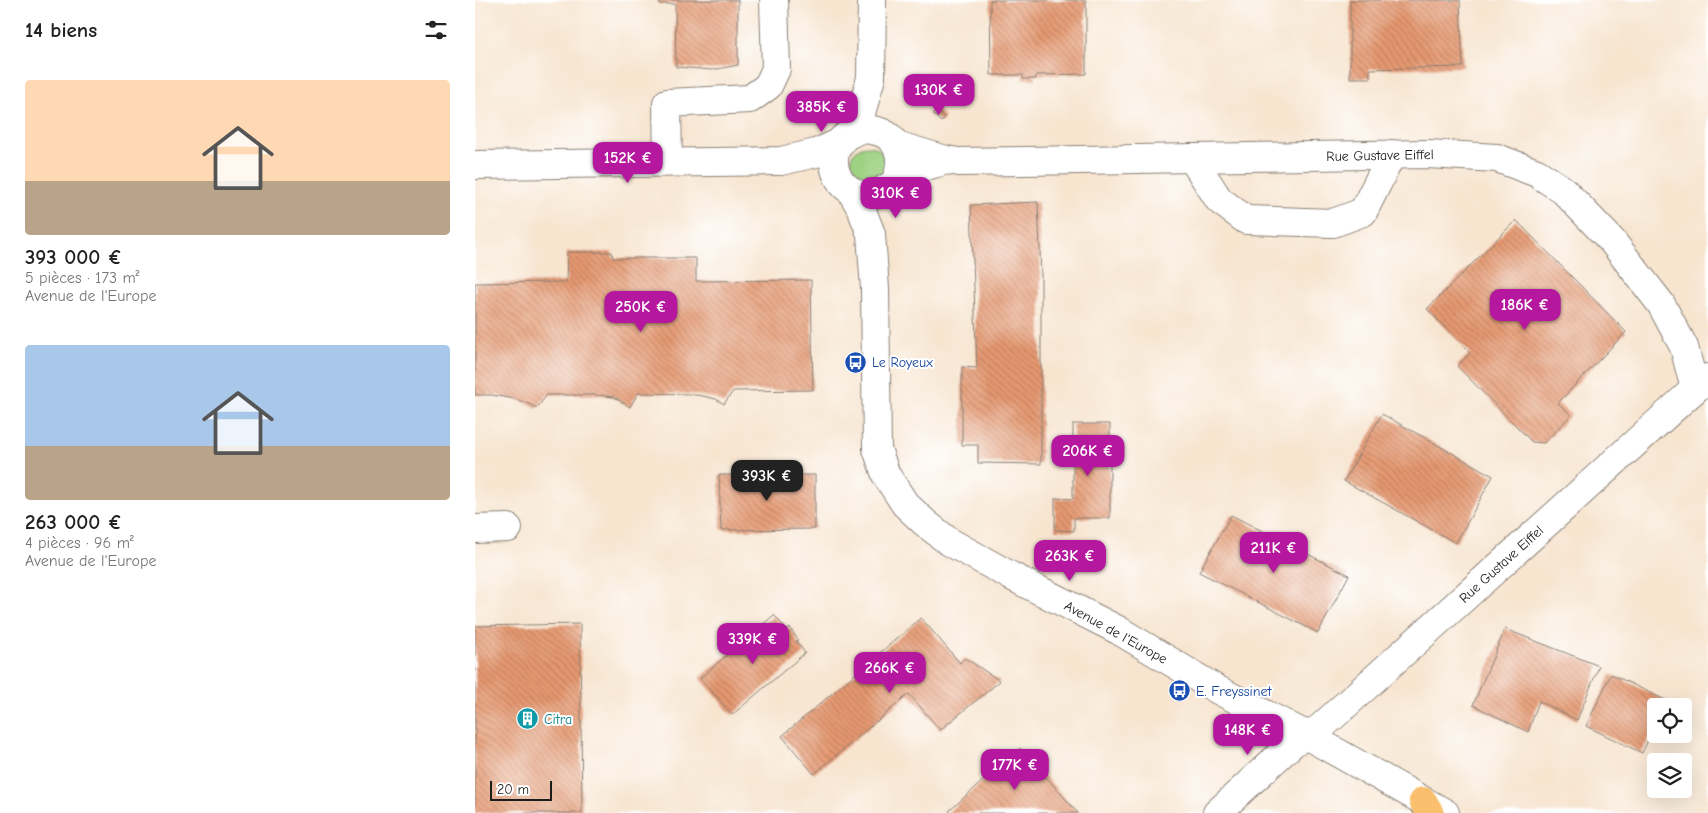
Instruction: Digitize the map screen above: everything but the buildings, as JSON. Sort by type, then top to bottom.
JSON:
[{"type":"street","points":[[668,162],[667,103],[750,99],[768,86],[776,69],[774,0]]},
{"type":"street","points":[[845,186],[834,165],[837,150],[860,117],[869,88],[871,78],[872,0]]},
{"type":"street","points":[[869,88],[900,157],[900,169],[889,186]]},
{"type":"street","points":[[475,165],[781,161],[816,153],[869,129],[878,130],[891,140],[946,160]]},
{"type":"street","points":[[1192,158],[1219,200],[1246,220],[1333,223],[1363,212],[1391,154]]},
{"type":"street","name":"Rue Gustave Eiffel","points":[[946,160],[959,162],[1391,154],[1497,158],[1537,172],[1563,190],[1612,241],[1661,304],[1701,384],[1319,729],[1294,742],[1217,813]]},
{"type":"street","points":[[781,161],[845,186],[862,195],[873,195],[913,171],[946,160]]},
{"type":"street","name":"Avenue de l'Europe","points":[[845,186],[861,208],[871,234],[875,289],[877,449],[886,475],[905,504],[948,541],[1011,576],[1118,630],[1218,690],[1306,736],[1433,809]]},
{"type":"street","name":"Avenue de l'Europe","points":[[871,234],[889,186]]},
{"type":"street","points":[[475,529],[508,528]]},
{"type":"green space","points":[[868,146],[875,147],[881,151],[885,157],[885,171],[881,177],[875,181],[868,182],[861,181],[855,177],[851,171],[850,164],[851,157],[855,151],[861,147]]},
{"type":"place","name":"Le Royeux","points":[[856,362]]},
{"type":"place","name":"E. Freyssinet","points":[[1180,691]]},
{"type":"place","name":"Citra","points":[[528,719]]}]
